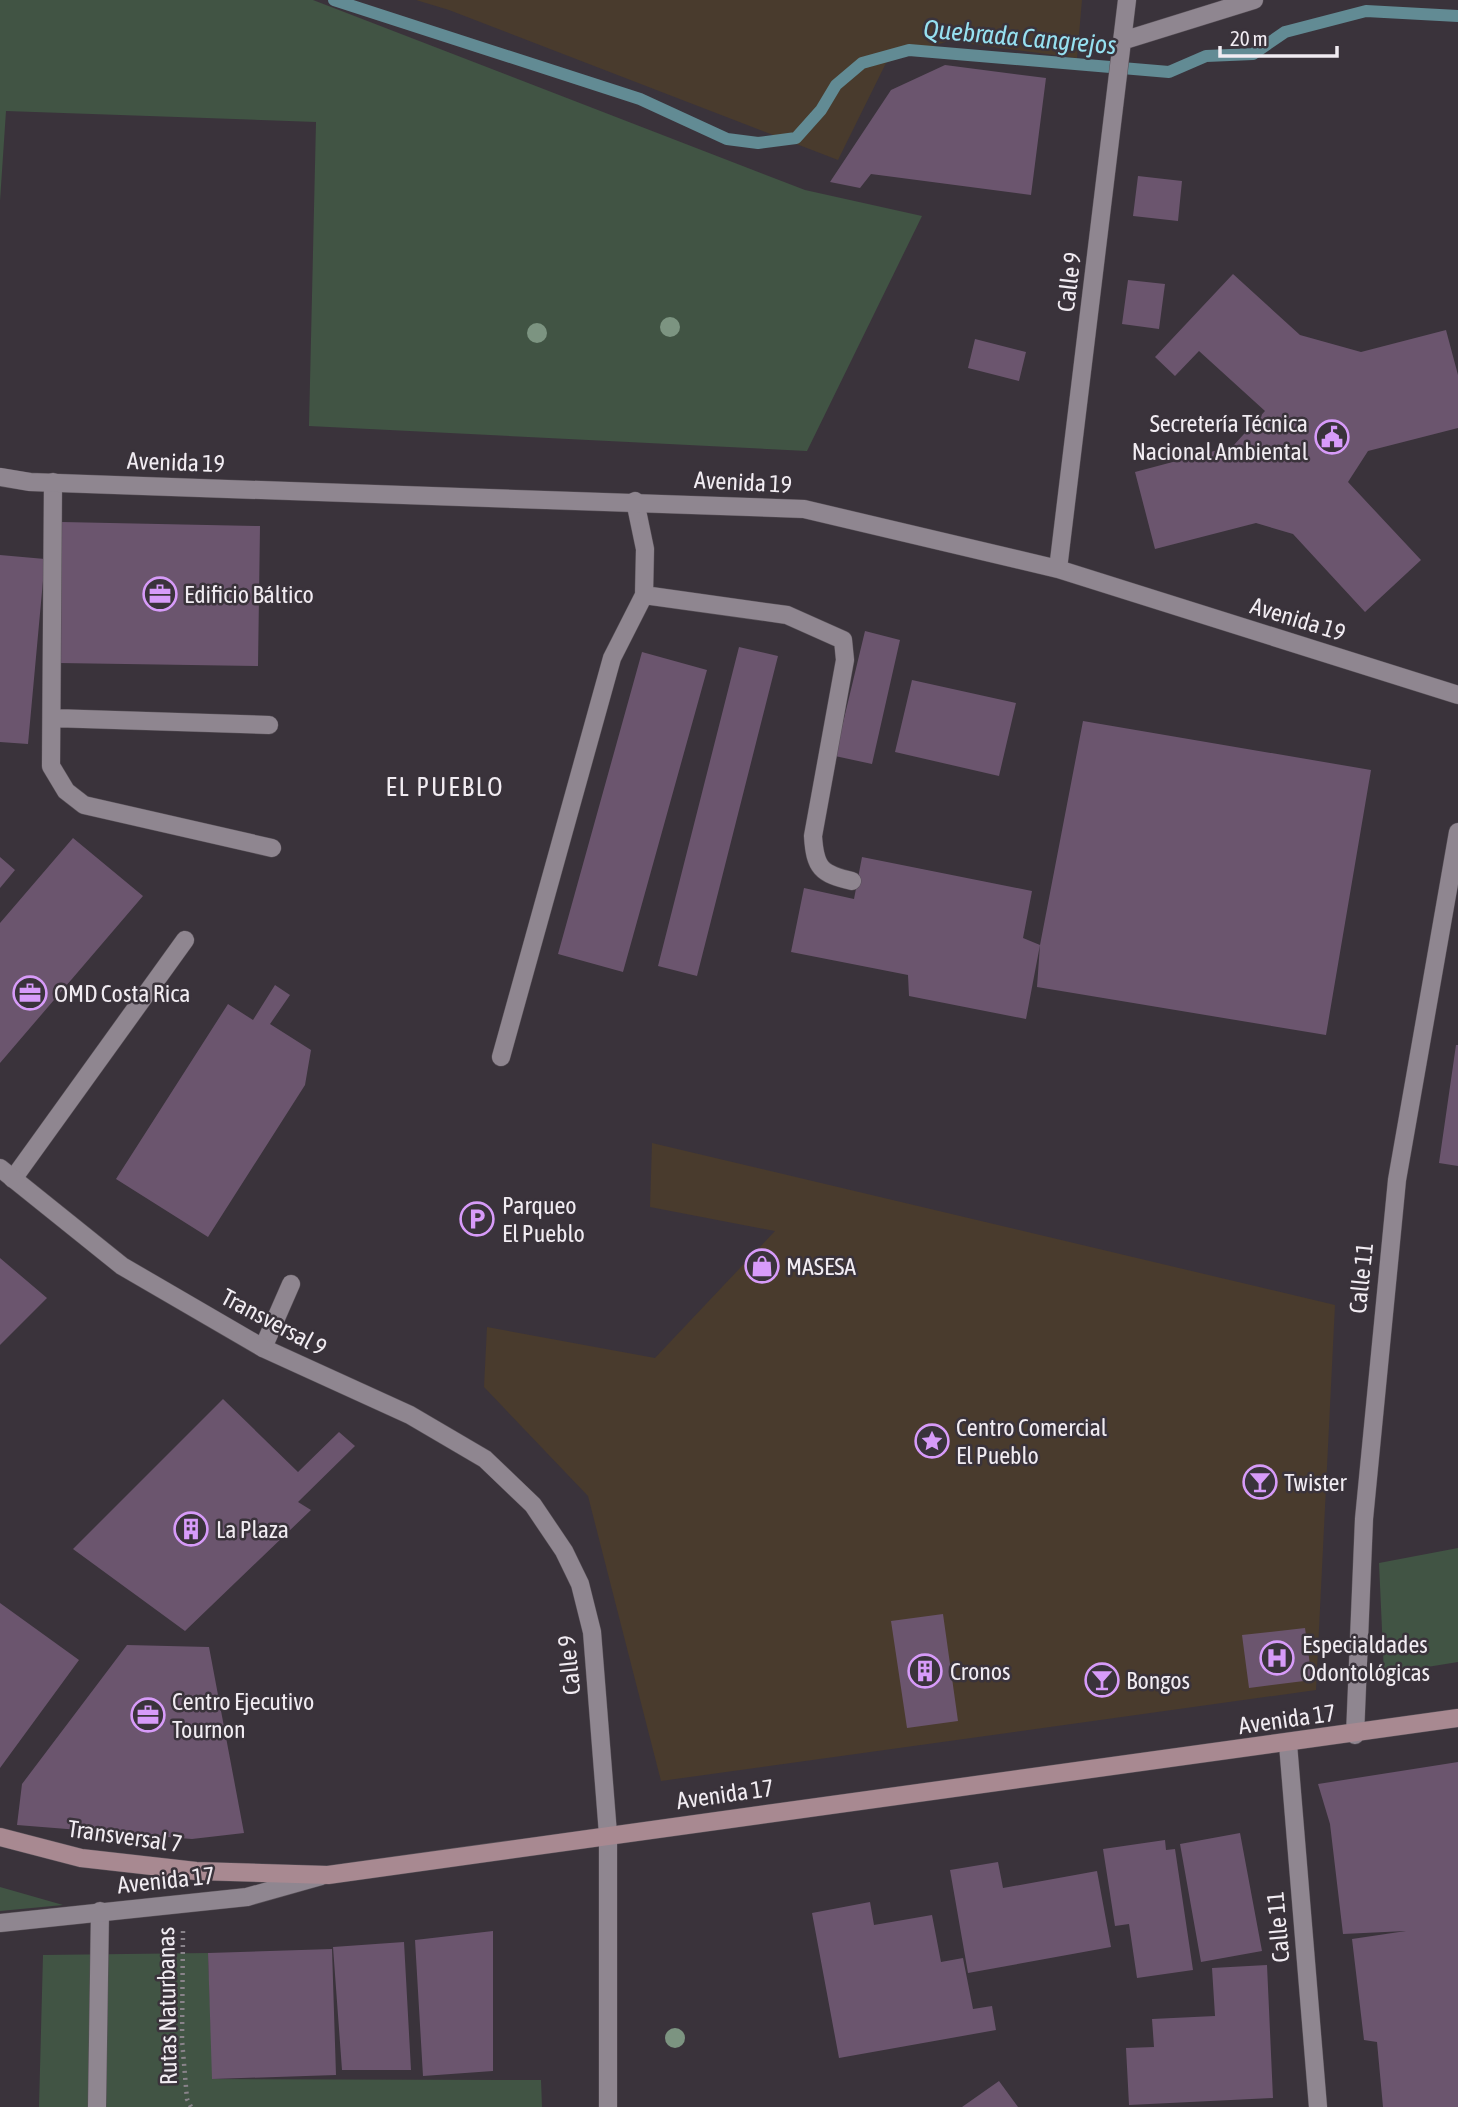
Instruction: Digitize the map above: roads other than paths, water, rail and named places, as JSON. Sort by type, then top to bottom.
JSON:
[{"type":"main road","name":"Avenida 17","points":[[328,1875],[608,1834],[1355,1735],[1458,1718]]},
{"type":"main road","name":"Transversal 7","points":[[0,1837],[80,1858],[196,1871],[328,1875]]},
{"type":"street","name":"Calle 9","points":[[1058,569],[1126,0]]},
{"type":"street","points":[[1122,46],[1254,0]]},
{"type":"street","name":"Avenida 19","points":[[0,477],[53,482],[804,509],[1058,569],[1458,695]]},
{"type":"street","points":[[53,482],[51,766],[66,791],[84,805],[272,848]]},
{"type":"street","points":[[501,1057],[612,658],[643,594],[645,549],[635,501]]},
{"type":"street","points":[[643,594],[787,615],[843,640],[845,660],[813,836],[814,858],[828,876],[852,881]]},
{"type":"street","points":[[52,718],[269,725]]},
{"type":"street","name":"Calle 11","points":[[1355,1735],[1364,1519],[1395,1193],[1458,832]]},
{"type":"street","points":[[7,1173],[185,940]]},
{"type":"street","name":"Transversal 9","points":[[7,1173],[122,1265],[263,1348],[410,1415],[485,1459],[533,1505]]},
{"type":"street","points":[[263,1348],[291,1284]]},
{"type":"street","name":"Calle 9","points":[[533,1505],[564,1551],[580,1584],[592,1632],[608,1834],[608,2107]]},
{"type":"street","name":"Calle 11","points":[[1288,1744],[1318,2107]]},
{"type":"street","name":"Avenida 17","points":[[0,1923],[247,1896],[328,1875]]},
{"type":"street","points":[[97,2107],[100,1911]]},
{"type":"waterway","name":"Quebrada Cangrejos","points":[[334,0],[640,99],[727,139],[758,143],[796,138],[821,110],[836,85],[862,63],[909,50],[1169,72],[1206,56],[1253,54],[1285,32],[1366,11],[1458,16]]},
{"type":"place","name":"Secretería Técnica Nacional Ambiental","points":[[1332,437]]},
{"type":"place","name":"Edificio Báltico","points":[[160,594]]},
{"type":"place","name":"OMD Costa Rica","points":[[30,993]]},
{"type":"place","name":"Parqueo El Pueblo","points":[[477,1219]]},
{"type":"place","name":"MASESA","points":[[762,1266]]},
{"type":"place","name":"Centro Comercial El Pueblo","points":[[932,1441]]},
{"type":"place","name":"Twister","points":[[1260,1482]]},
{"type":"place","name":"La Plaza","points":[[191,1529]]},
{"type":"place","name":"Especialdades Odontológicas","points":[[1277,1658]]},
{"type":"place","name":"Cronos","points":[[925,1671]]},
{"type":"place","name":"Bongos","points":[[1102,1680]]},
{"type":"place","name":"Centro Ejecutivo Tournon","points":[[148,1715]]},
{"type":"district","name":"EL PUEBLO","points":[[445,787]]}]
